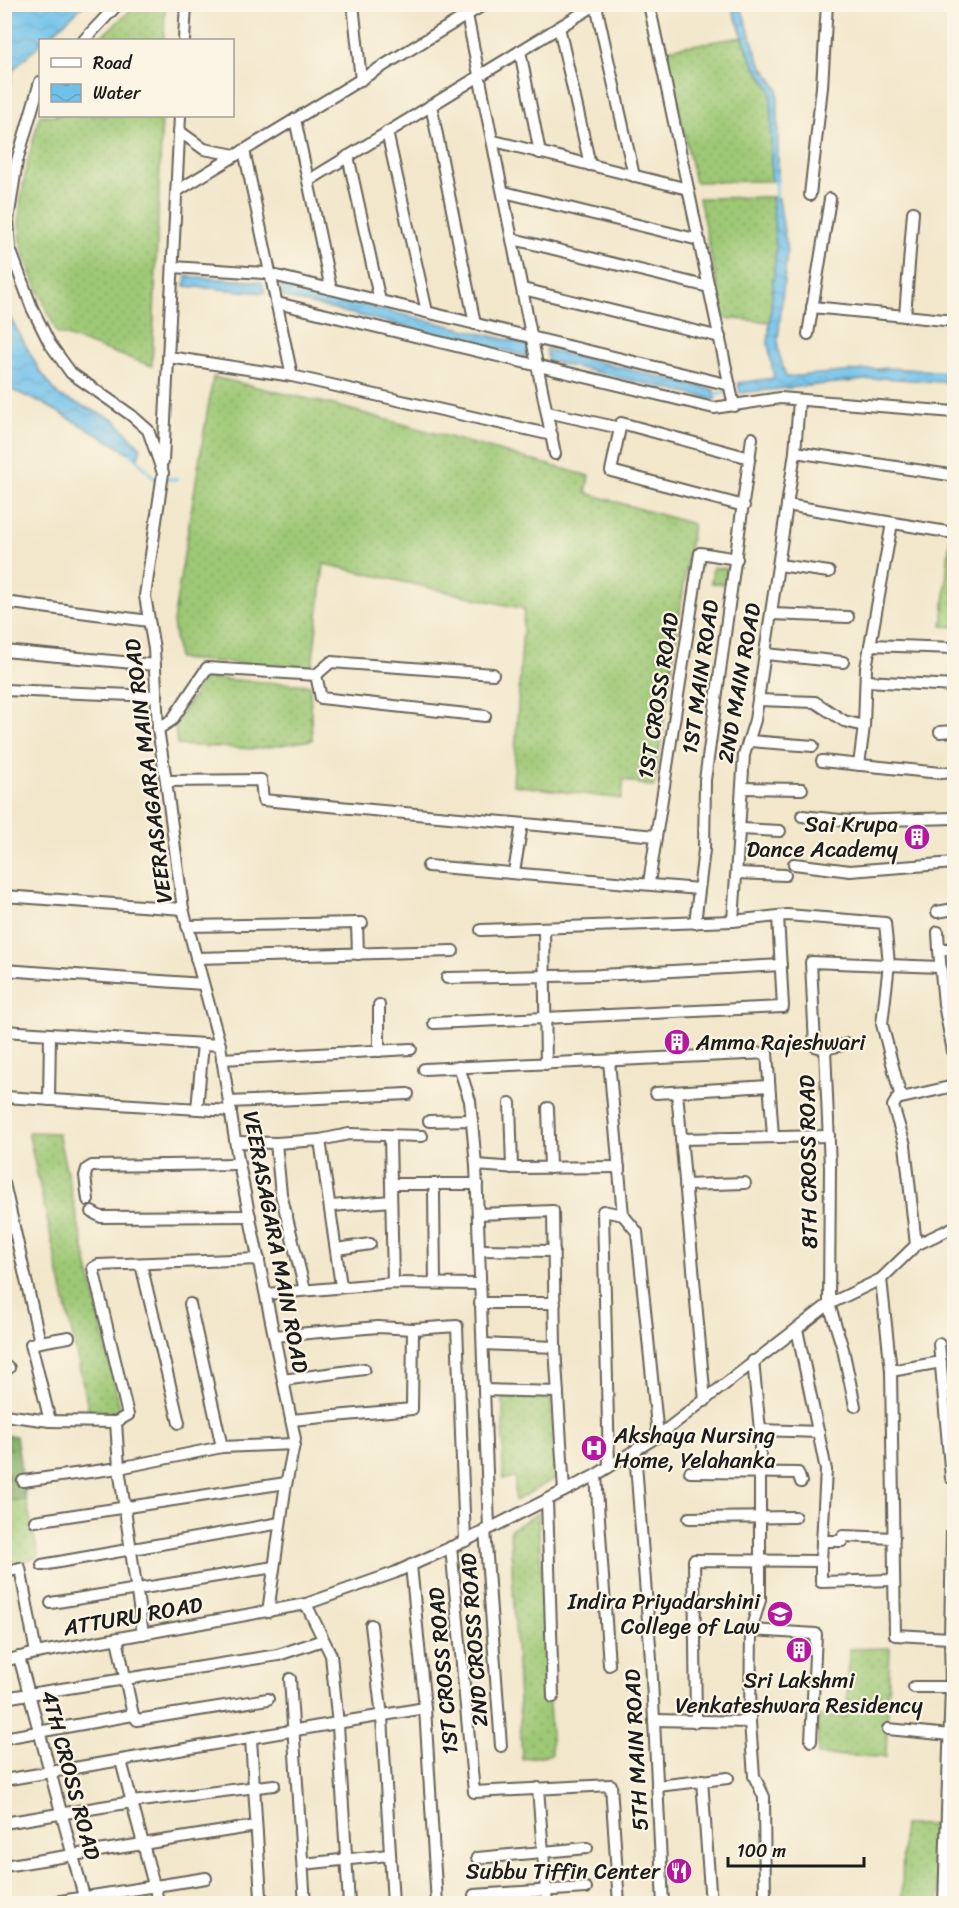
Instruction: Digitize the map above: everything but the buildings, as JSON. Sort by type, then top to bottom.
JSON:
[{"type":"street","points":[[85,39],[118,4]]},
{"type":"street","points":[[184,39],[186,4]]},
{"type":"street","points":[[353,4],[361,80]]},
{"type":"street","points":[[177,191],[485,4]]},
{"type":"street","points":[[649,4],[734,406]]},
{"type":"street","points":[[810,195],[822,87],[827,4]]},
{"type":"street","points":[[308,181],[597,5],[634,176]]},
{"type":"street","points":[[467,15],[555,454]]},
{"type":"street","points":[[559,27],[590,165]]},
{"type":"street","points":[[520,51],[540,153]]},
{"type":"street","name":"VEERASAGARA MAIN ROAD","points":[[39,85],[17,161],[8,220],[10,249],[32,308],[50,344],[71,373],[148,430],[163,473],[145,596],[155,665],[159,729],[183,909],[220,1045],[239,1164],[294,1444],[286,1483],[268,1612]]},
{"type":"street","points":[[431,105],[475,324]]},
{"type":"street","points":[[163,473],[180,117]]},
{"type":"street","points":[[295,119],[331,289]]},
{"type":"street","points":[[179,131],[204,149],[239,153]]},
{"type":"street","points":[[387,132],[427,312]]},
{"type":"street","points":[[494,141],[688,189]]},
{"type":"street","points":[[239,153],[276,299],[292,376]]},
{"type":"street","points":[[348,156],[380,301]]},
{"type":"street","points":[[504,192],[699,240]]},
{"type":"street","points":[[808,334],[830,199]]},
{"type":"street","points":[[905,316],[914,212]]},
{"type":"street","points":[[513,239],[709,287]]},
{"type":"street","points":[[173,267],[331,289],[475,324],[533,342],[730,384]]},
{"type":"street","points":[[523,289],[720,337]]},
{"type":"street","points":[[276,299],[714,408],[780,398],[954,412]]},
{"type":"street","points":[[812,307],[954,321]]},
{"type":"street","points":[[168,357],[292,376],[552,435]]},
{"type":"street","name":"2ND MAIN ROAD","points":[[733,921],[741,830],[744,755],[750,741],[766,654],[795,452],[799,401]]},
{"type":"street","points":[[547,412],[620,428]]},
{"type":"street","points":[[744,506],[611,471],[621,423],[750,458]]},
{"type":"street","name":"1ST MAIN ROAD","points":[[695,923],[704,850],[705,780],[752,438]]},
{"type":"street","points":[[795,452],[950,475]]},
{"type":"street","points":[[787,505],[947,532]]},
{"type":"street","points":[[859,765],[870,645],[892,523]]},
{"type":"street","name":"1ST CROSS ROAD","points":[[649,883],[700,553],[737,559]]},
{"type":"street","points":[[778,565],[829,572]]},
{"type":"street","points":[[4,602],[149,621]]},
{"type":"street","points":[[771,614],[848,617]]},
{"type":"street","points":[[870,645],[954,648]]},
{"type":"street","points":[[4,651],[155,665]]},
{"type":"street","points":[[766,654],[843,662]]},
{"type":"street","points":[[159,729],[172,720],[207,668],[316,675],[331,662],[493,674]]},
{"type":"street","points":[[316,675],[321,698],[485,716]]},
{"type":"street","points":[[867,681],[954,686]]},
{"type":"street","points":[[4,690],[157,696]]},
{"type":"street","points":[[758,700],[814,702],[844,721],[864,726]]},
{"type":"street","points":[[940,732],[954,731]]},
{"type":"street","points":[[750,741],[813,746]]},
{"type":"street","points":[[822,761],[940,773],[954,772]]},
{"type":"street","points":[[166,781],[261,780],[263,800],[656,836]]},
{"type":"street","points":[[742,788],[802,789]]},
{"type":"street","points":[[802,816],[850,821],[954,818]]},
{"type":"street","points":[[514,872],[522,824]]},
{"type":"street","points":[[741,830],[780,831]]},
{"type":"street","points":[[794,864],[850,871],[954,863]]},
{"type":"street","points":[[428,866],[699,889]]},
{"type":"street","points":[[738,873],[785,875]]},
{"type":"street","points":[[4,896],[183,909]]},
{"type":"street","points":[[937,912],[954,909]]},
{"type":"street","points":[[481,930],[695,923],[807,915],[885,923],[889,964],[882,1024],[900,1094],[893,1106],[905,1145],[916,1245]]},
{"type":"street","points":[[434,1023],[783,1007],[778,916]]},
{"type":"street","points":[[187,926],[359,923],[357,954]]},
{"type":"street","points":[[544,929],[546,1064]]},
{"type":"street","points":[[938,932],[944,1004],[954,1057]]},
{"type":"street","points":[[939,950],[954,948]]},
{"type":"street","points":[[196,958],[453,951]]},
{"type":"street","name":"8TH CROSS ROAD","points":[[855,1406],[843,1349],[829,1304],[829,1136],[825,1049],[815,1046],[811,962],[889,964]]},
{"type":"street","points":[[889,964],[940,967]]},
{"type":"street","points":[[447,978],[545,976],[781,965]]},
{"type":"street","points":[[4,970],[203,984]]},
{"type":"street","points":[[379,1005],[379,1051]]},
{"type":"street","points":[[4,1031],[220,1045]]},
{"type":"street","points":[[49,1100],[50,1034]]},
{"type":"street","points":[[197,1109],[202,1044]]},
{"type":"street","points":[[825,1049],[847,1044]]},
{"type":"street","points":[[222,1059],[411,1049]]},
{"type":"street","points":[[424,1069],[767,1053],[773,1136]]},
{"type":"street","points":[[609,1061],[623,1215],[637,1232],[658,1437]]},
{"type":"street","name":"2ND CROSS ROAD","points":[[459,1067],[470,1101],[476,1165],[487,1529],[501,1746]]},
{"type":"street","points":[[656,1093],[769,1086]]},
{"type":"street","points":[[897,1099],[954,1086]]},
{"type":"street","points":[[677,1092],[705,1401]]},
{"type":"street","points":[[4,1097],[197,1109],[408,1094]]},
{"type":"street","points":[[510,1103],[512,1168]]},
{"type":"street","points":[[548,1108],[550,1167]]},
{"type":"street","points":[[429,1121],[472,1120]]},
{"type":"street","points":[[236,1142],[276,1143],[320,1140],[349,1134],[422,1136]]},
{"type":"street","points":[[390,1136],[393,1283]]},
{"type":"street","points":[[681,1139],[829,1136]]},
{"type":"street","points":[[320,1140],[332,1206],[341,1286]]},
{"type":"street","points":[[276,1143],[281,1194],[305,1290]]},
{"type":"street","points":[[88,1200],[85,1176],[87,1169],[92,1166],[239,1164]]},
{"type":"street","points":[[476,1165],[512,1168],[619,1167]]},
{"type":"street","points":[[4,1183],[40,1342]]},
{"type":"street","points":[[685,1185],[745,1183]]},
{"type":"street","points":[[391,1184],[477,1184]]},
{"type":"street","points":[[434,1192],[435,1283]]},
{"type":"street","points":[[332,1206],[391,1201]]},
{"type":"street","points":[[478,1214],[553,1211],[555,1347],[564,1491]]},
{"type":"street","points":[[609,1467],[603,1211],[623,1215]]},
{"type":"street","points":[[92,1212],[100,1217],[250,1216]]},
{"type":"street","name":"ATTURU ROAD","points":[[4,1661],[36,1653],[306,1604],[411,1565],[465,1541],[596,1475],[658,1437],[829,1304],[881,1279],[916,1245],[954,1227]]},
{"type":"street","points":[[337,1249],[370,1244]]},
{"type":"street","points":[[479,1250],[554,1251]]},
{"type":"street","points":[[4,1415],[50,1421],[116,1422],[128,1415],[93,1268],[98,1265],[259,1259]]},
{"type":"street","points":[[141,1264],[179,1423]]},
{"type":"street","points":[[881,1279],[891,1371],[895,1635],[950,1638]]},
{"type":"street","points":[[266,1294],[393,1283],[479,1284]]},
{"type":"street","points":[[480,1303],[555,1304]]},
{"type":"street","points":[[190,1304],[222,1447]]},
{"type":"street","points":[[274,1336],[378,1327],[413,1329],[457,1326],[465,1541]]},
{"type":"street","points":[[291,1420],[412,1408],[413,1329]]},
{"type":"street","points":[[797,1329],[826,1470],[821,1582],[894,1580]]},
{"type":"street","points":[[50,1421],[31,1344],[69,1337]]},
{"type":"street","points":[[483,1344],[555,1347]]},
{"type":"street","points":[[939,1344],[951,1478]]},
{"type":"street","points":[[753,1361],[760,1430],[760,1600],[751,1630],[750,1722],[754,1776],[764,1797],[765,1904]]},
{"type":"street","points":[[891,1371],[941,1362]]},
{"type":"street","points":[[283,1380],[364,1370]]},
{"type":"street","points":[[484,1390],[558,1392]]},
{"type":"street","points":[[116,1422],[119,1468],[143,1634]]},
{"type":"street","points":[[760,1430],[819,1432]]},
{"type":"street","points":[[23,1481],[119,1468],[222,1447],[294,1444]]},
{"type":"street","name":"5TH MAIN ROAD","points":[[636,1451],[654,1720],[663,1904]]},
{"type":"street","points":[[690,1472],[798,1473],[801,1482]]},
{"type":"street","points":[[596,1475],[609,1665]]},
{"type":"street","points":[[35,1521],[286,1483]]},
{"type":"street","points":[[547,1499],[553,1697]]},
{"type":"street","points":[[689,1518],[795,1517]]},
{"type":"street","points":[[42,1564],[280,1522]]},
{"type":"street","points":[[944,1904],[950,1735],[952,1532]]},
{"type":"street","points":[[822,1541],[842,1541],[843,1536],[894,1538]]},
{"type":"street","name":"1ST CROSS ROAD","points":[[451,1547],[474,1792],[538,1788]]},
{"type":"street","points":[[696,1722],[694,1560],[821,1561]]},
{"type":"street","points":[[411,1565],[425,1708],[437,1904]]},
{"type":"street","points":[[4,1573],[21,1568],[36,1653]]},
{"type":"street","points":[[51,1603],[274,1568]]},
{"type":"street","points":[[306,1604],[331,1655],[338,1725],[349,1904]]},
{"type":"street","points":[[371,1625],[382,1717],[393,1904]]},
{"type":"street","points":[[751,1630],[816,1634],[811,1741]]},
{"type":"street","points":[[117,1639],[136,1720],[268,1699]]},
{"type":"street","points":[[4,1698],[278,1656],[323,1640]]},
{"type":"street","name":"4TH CROSS ROAD","points":[[19,1658],[85,1900]]},
{"type":"street","points":[[290,1679],[306,1904]]},
{"type":"street","points":[[914,1687],[951,1687]]},
{"type":"street","name":"1ST CROSS ROAD","points":[[4,1780],[338,1725],[425,1708]]},
{"type":"street","points":[[4,1738],[133,1715]]},
{"type":"street","points":[[654,1720],[750,1722]]},
{"type":"street","points":[[888,1729],[950,1735]]},
{"type":"street","points":[[251,1739],[261,1897]]},
{"type":"street","points":[[121,1761],[159,1904]]},
{"type":"street","points":[[657,1786],[728,1778]]},
{"type":"street","points":[[702,1780],[711,1904]]},
{"type":"street","points":[[4,1823],[132,1802],[274,1785]]},
{"type":"street","points":[[547,1904],[538,1788],[611,1785],[619,1904]]},
{"type":"street","points":[[4,1866],[256,1826]]},
{"type":"street","points":[[477,1858],[586,1848]]},
{"type":"street","points":[[303,1864],[389,1855]]},
{"type":"street","points":[[42,1904],[85,1900],[206,1878]]},
{"type":"street","points":[[474,1895],[586,1888]]},
{"type":"green space","points":[[137,5],[165,5],[164,39],[98,39]]},
{"type":"green space","points":[[742,37],[753,63],[771,90],[771,181],[695,182],[666,49]]},
{"type":"green space","points":[[39,117],[162,117],[152,366],[57,333],[27,263],[19,228],[24,178]]},
{"type":"green space","points":[[772,197],[776,249],[770,322],[724,318],[699,198]]},
{"type":"green space","points":[[213,377],[334,405],[589,476],[586,493],[693,524],[654,787],[624,780],[621,799],[513,785],[524,609],[324,564],[312,668],[178,659],[173,622]]},
{"type":"green space","points":[[954,495],[954,627],[942,626]]},
{"type":"green space","points":[[713,567],[727,569],[726,584],[711,583]]},
{"type":"green space","points":[[204,678],[310,685],[312,740],[256,749],[177,745],[175,725]]},
{"type":"green space","points":[[28,1132],[58,1133],[121,1413],[90,1416]]},
{"type":"green space","points":[[503,1395],[551,1395],[554,1479],[515,1501],[515,1478],[503,1479]]},
{"type":"green space","points":[[4,1435],[16,1436],[26,1500],[5,1500]]},
{"type":"green space","points":[[4,1500],[26,1500],[39,1557],[6,1565]]},
{"type":"green space","points":[[538,1513],[552,1754],[522,1759],[510,1530]]},
{"type":"green space","points":[[890,1648],[886,1757],[818,1755],[818,1716],[847,1717],[849,1649]]},
{"type":"green space","points":[[903,1825],[940,1825],[939,1903],[902,1904]]},
{"type":"water","points":[[5,4],[84,5],[46,39],[39,39],[39,45],[13,70],[5,113]]},
{"type":"water","points":[[731,5],[739,5],[742,10],[759,61],[778,89],[778,180],[771,181],[771,90],[753,63]]},
{"type":"water","points":[[772,197],[779,198],[787,252],[778,339],[778,350],[786,377],[887,368],[954,372],[954,383],[884,378],[740,393],[738,383],[774,378],[768,343],[776,249]]},
{"type":"water","points":[[186,276],[262,282],[265,293],[185,286]]},
{"type":"water","points":[[281,285],[529,345],[530,357],[282,297]]},
{"type":"water","points":[[5,308],[40,371],[59,396],[115,420],[141,448],[138,458],[44,404],[5,387]]},
{"type":"water","points":[[546,349],[714,390],[715,400],[548,361]]},
{"type":"waterway","points":[[776,177],[776,200]]},
{"type":"waterway","points":[[711,395],[728,392]]},
{"type":"waterway","points":[[131,453],[155,479]]},
{"type":"waterway","points":[[167,479],[177,479]]},
{"type":"place","name":"Sai Krupa Dance Academy","points":[[917,837]]},
{"type":"place","name":"Amma Rajeshwari","points":[[677,1042]]},
{"type":"place","name":"Akshaya Nursing Home, Yelahanka","points":[[594,1448]]},
{"type":"place","name":"Indira Priyadarshini College of Law","points":[[780,1614]]},
{"type":"place","name":"Sri Lakshmi Venkateshwara Residency","points":[[799,1650]]},
{"type":"place","name":"Subbu Tiffin Center","points":[[679,1871]]}]
